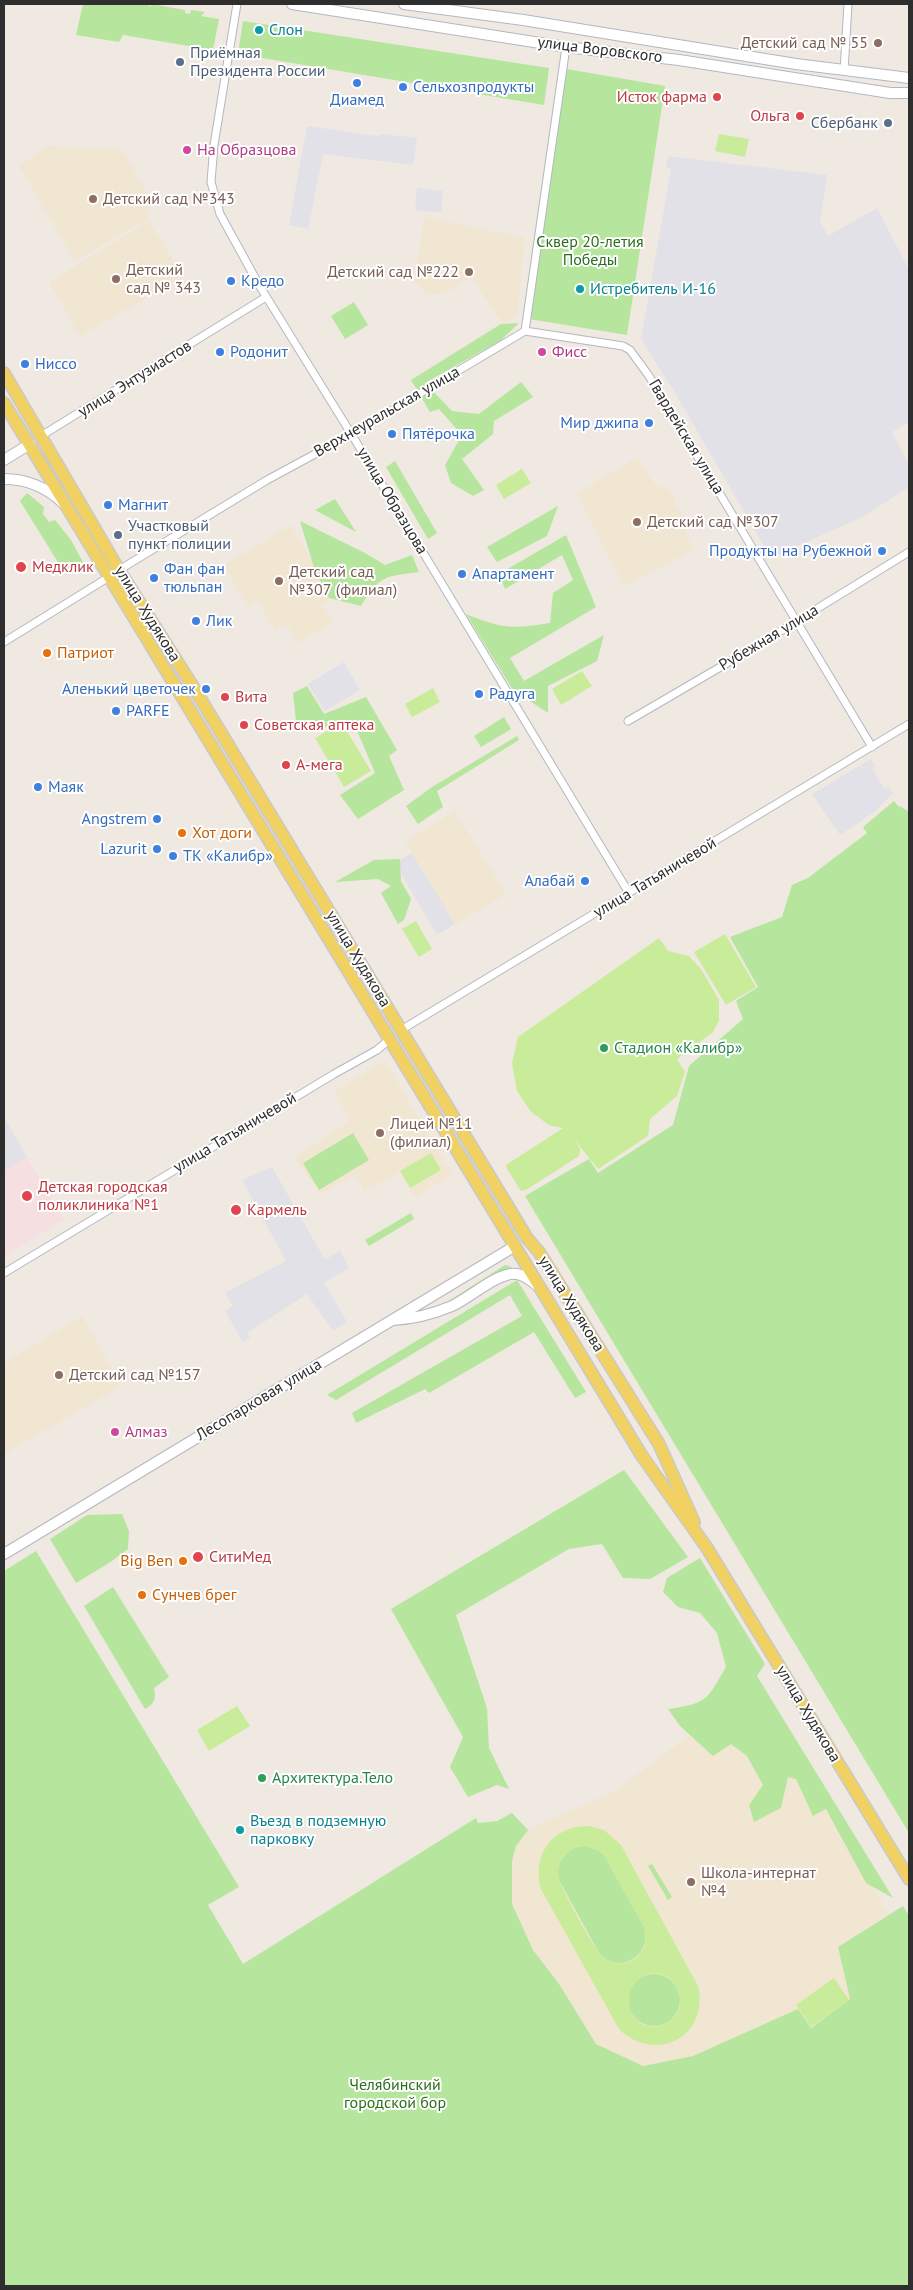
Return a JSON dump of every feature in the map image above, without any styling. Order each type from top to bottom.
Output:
[{"type":"main road","name":"улица Воровского","points":[[292,4],[566,48],[679,60],[907,96]]},
{"type":"main road","name":"улица Воровского","points":[[404,4],[523,20],[844,71],[909,78]]},
{"type":"main road","name":"улица Худякова","points":[[4,373],[41,436],[114,573],[390,1039],[642,1456],[707,1548],[909,1879]]},
{"type":"main road","name":"улица Худякова","points":[[4,403],[65,505],[192,685],[527,1238],[539,1252],[659,1444],[707,1548]]},
{"type":"main road","name":"улица Энтузиастов","points":[[4,460],[41,436]]},
{"type":"main road","points":[[4,479],[21,480],[39,486],[55,495],[65,505]]},
{"type":"main road","points":[[390,1039],[401,1030]]},
{"type":"main road","points":[[515,1246],[527,1238]]},
{"type":"main road","name":"Лесопарковая улица","points":[[4,1554],[515,1246]]},
{"type":"main road","points":[[390,1321],[416,1319],[448,1308],[506,1275],[516,1274],[525,1277],[542,1288]]},
{"type":"street","name":"улица Образцова","points":[[237,4],[214,145],[211,182],[220,214],[266,297],[352,434],[629,893]]},
{"type":"street","points":[[844,71],[848,4]]},
{"type":"street","points":[[525,331],[566,48]]},
{"type":"street","name":"улица Энтузиастов","points":[[41,436],[266,297]]},
{"type":"street","name":"Верхнеуральская улица","points":[[4,642],[267,480],[352,434],[525,331]]},
{"type":"street","name":"Гвардейская улица","points":[[525,331],[616,343],[630,350],[649,376],[872,747]]},
{"type":"street","name":"Рубежная улица","points":[[628,721],[797,622],[909,552]]},
{"type":"street","name":"улица Татьяничевой","points":[[401,1030],[909,724]]},
{"type":"street","name":"улица Татьяничевой","points":[[4,1274],[334,1074],[377,1050],[390,1039]]},
{"type":"shaded area","points":[[307,126],[377,136],[383,134],[417,138],[413,165],[323,154],[308,229],[289,225]]},
{"type":"shaded area","name":"Детский сад №343","points":[[48,146],[122,150],[147,193],[149,218],[75,261],[19,166]]},
{"type":"shaded area","points":[[668,156],[827,175],[820,221],[828,236],[877,208],[909,270],[909,422],[892,432],[909,465],[909,487],[864,516],[771,558],[675,393],[641,339],[671,169],[666,167]]},
{"type":"shaded area","points":[[417,188],[443,191],[441,213],[415,210]]},
{"type":"shaded area","name":"Детский сад №222","points":[[424,217],[525,238],[517,315],[504,325],[471,277],[447,292],[427,295],[415,281]]},
{"type":"shaded area","name":"Детский сад № 343","points":[[149,221],[183,277],[80,336],[49,282]]},
{"type":"shaded area","name":"Детский сад №307","points":[[637,457],[655,485],[670,490],[676,499],[674,502],[685,519],[681,525],[695,549],[624,586],[577,494]]},
{"type":"shaded area","name":"Детский сад №307 (филиал)","points":[[291,525],[334,598],[322,605],[333,623],[298,643],[287,624],[275,631],[258,601],[248,607],[224,565]]},
{"type":"shaded area","points":[[344,662],[360,690],[325,711],[308,684]]},
{"type":"shaded area","points":[[871,759],[875,766],[872,768],[880,782],[885,789],[888,787],[893,793],[873,813],[840,835],[812,794]]},
{"type":"shaded area","points":[[455,811],[506,894],[455,924],[405,841]]},
{"type":"shaded area","points":[[412,853],[455,924],[437,935],[395,863]]},
{"type":"shaded area","name":"Лицей №11 (филиал)","points":[[385,1061],[452,1175],[417,1196],[413,1194],[400,1172],[364,1190],[355,1175],[321,1194],[294,1158],[350,1121],[334,1091]]},
{"type":"shaded area","points":[[4,1117],[27,1157],[4,1171]]},
{"type":"shaded area","name":"Детская городская поликлиника №1","points":[[27,1157],[64,1220],[4,1256],[4,1171]]},
{"type":"shaded area","points":[[272,1167],[325,1260],[340,1250],[349,1268],[324,1283],[347,1322],[333,1331],[307,1294],[247,1333],[250,1338],[243,1342],[225,1311],[233,1306],[225,1293],[286,1261],[242,1180]]},
{"type":"shaded area","name":"Детский сад №157","points":[[82,1316],[122,1386],[4,1454],[4,1363]]},
{"type":"shaded area","name":"Школа-интернат №4","points":[[752,1688],[889,1914],[838,1947],[850,1999],[798,2009],[693,2056],[643,2066],[596,2044],[533,1950],[512,1904],[512,1861],[516,1846],[528,1830],[618,1789]]},
{"type":"green space","points":[[83,4],[147,4],[151,7],[151,4],[185,10],[185,13],[190,14],[191,10],[205,12],[201,16],[219,19],[213,50],[123,35],[119,42],[76,35]]},
{"type":"green space","points":[[243,21],[549,68],[544,105],[238,54]]},
{"type":"green space","name":"Сквер 20-летия Победы","points":[[567,69],[665,86],[627,335],[529,319]]},
{"type":"green space","points":[[719,134],[749,139],[745,157],[715,151]]},
{"type":"green space","points":[[354,302],[368,325],[345,339],[331,316]]},
{"type":"green space","points":[[519,323],[500,341],[425,383],[452,411],[479,414],[521,382],[533,397],[494,421],[493,434],[462,459],[484,490],[473,496],[451,483],[445,465],[462,435],[439,409],[430,412],[411,380],[501,324]]},
{"type":"green space","points":[[395,461],[437,533],[428,539],[386,467]]},
{"type":"green space","points":[[522,469],[531,483],[504,499],[496,485]]},
{"type":"green space","points":[[27,493],[44,507],[43,514],[49,522],[55,520],[71,540],[84,564],[66,575],[20,501]]},
{"type":"green space","points":[[335,499],[356,532],[315,510]]},
{"type":"green space","points":[[558,506],[547,536],[497,562],[487,547]]},
{"type":"green space","points":[[300,521],[385,565],[412,555],[419,572],[384,579],[379,582],[361,606],[329,598],[315,571]]},
{"type":"green space","points":[[566,535],[596,607],[510,658],[524,681],[604,635],[597,661],[548,686],[548,713],[513,690],[466,614],[489,623],[516,627],[550,623],[553,593],[573,580],[562,555],[505,589],[499,574]]},
{"type":"green space","points":[[582,671],[592,686],[561,705],[552,689]]},
{"type":"green space","points":[[307,686],[324,714],[366,697],[397,750],[389,756],[404,790],[358,819],[340,795],[375,773],[353,721],[320,729],[296,721],[293,693]]},
{"type":"green space","points":[[433,688],[440,702],[412,717],[405,704]]},
{"type":"green space","points":[[504,717],[511,729],[481,747],[474,736]]},
{"type":"green space","points":[[342,723],[371,771],[344,787],[315,738]]},
{"type":"green space","points":[[517,736],[519,740],[437,791],[443,807],[418,824],[406,806],[432,787]]},
{"type":"green space","points":[[894,801],[899,807],[909,812],[909,1833],[525,1196],[589,1159],[598,1173],[673,1125],[689,1066],[743,1019],[736,1001],[758,987],[730,937],[782,917],[792,885],[808,878],[867,833],[863,827]]},
{"type":"green space","points":[[400,859],[401,881],[411,899],[404,920],[398,924],[381,893],[391,886],[378,879],[335,882],[374,860]]},
{"type":"green space","points":[[416,921],[432,949],[419,957],[402,929]]},
{"type":"green space","points":[[725,934],[756,987],[726,1005],[694,952]]},
{"type":"green space","name":"Стадион «Калибр»","points":[[659,938],[668,951],[689,956],[701,969],[719,1000],[719,1020],[713,1032],[677,1059],[685,1072],[677,1096],[650,1119],[648,1136],[598,1169],[574,1139],[580,1149],[579,1156],[526,1190],[521,1191],[506,1165],[563,1128],[549,1125],[531,1112],[517,1091],[512,1063],[518,1037]]},
{"type":"green space","points":[[353,1133],[369,1160],[319,1190],[303,1163]]},
{"type":"green space","points":[[431,1153],[441,1170],[410,1188],[400,1171]]},
{"type":"green space","points":[[411,1213],[414,1219],[369,1246],[365,1240]]},
{"type":"green space","points":[[505,1265],[512,1267],[452,1301],[450,1300]]},
{"type":"green space","points":[[517,1280],[586,1392],[575,1398],[534,1332],[429,1393],[425,1389],[356,1423],[352,1413],[522,1316],[510,1295],[336,1400],[327,1395]]},
{"type":"green space","points":[[624,1470],[688,1557],[650,1579],[623,1578],[602,1544],[569,1549],[456,1615],[487,1708],[489,1748],[509,1789],[497,1785],[468,1797],[450,1767],[463,1737],[391,1609]]},
{"type":"green space","points":[[122,1514],[129,1531],[128,1549],[76,1583],[50,1539],[87,1515]]},
{"type":"green space","name":"Челябинский городской бор","points":[[36,1551],[239,1887],[208,1905],[243,1964],[476,1818],[478,1823],[497,1821],[512,1813],[528,1830],[516,1846],[512,1861],[512,1904],[533,1950],[559,1984],[596,2044],[643,2066],[693,2056],[798,2009],[811,2028],[850,1999],[838,1947],[903,1906],[909,1916],[909,2286],[4,2286],[4,1571]]},
{"type":"green space","points":[[700,1558],[765,1664],[757,1676],[893,1898],[866,1883],[826,1809],[813,1816],[796,1779],[788,1777],[781,1808],[754,1822],[749,1805],[763,1785],[747,1756],[731,1744],[713,1756],[680,1726],[668,1709],[699,1702],[709,1694],[726,1667],[717,1633],[700,1613],[678,1607],[663,1592],[667,1578]]},
{"type":"green space","points":[[113,1587],[169,1677],[154,1688],[154,1700],[145,1709],[84,1606]]},
{"type":"green space","points":[[237,1706],[250,1726],[209,1751],[197,1730]]},
{"type":"green space","points":[[589,1826],[604,1830],[621,1845],[698,1986],[700,2004],[696,2019],[688,2031],[677,2040],[663,2044],[649,2044],[634,2040],[619,2029],[541,1889],[539,1865],[542,1854],[555,1837],[576,1827]],"holes":[[[582,1846],[594,1848],[604,1855],[644,1927],[646,1938],[641,1953],[626,1963],[611,1962],[598,1952],[559,1880],[558,1868],[562,1858],[570,1850]],[[648,1974],[660,1974],[670,1979],[680,1995],[680,2005],[677,2014],[670,2022],[659,2026],[648,2026],[639,2022],[633,2015],[630,2006],[629,1997],[632,1988],[638,1980]]]},
{"type":"green space","points":[[586,1846],[598,1850],[604,1855],[644,1927],[643,1947],[632,1960],[624,1963],[615,1963],[607,1960],[599,1953],[559,1880],[559,1867],[564,1856],[573,1849]]},
{"type":"green space","points":[[652,1864],[672,1897],[668,1900],[648,1866]]},
{"type":"green space","points":[[649,1974],[659,1974],[673,1981],[680,1995],[680,2005],[673,2019],[659,2026],[649,2026],[639,2022],[632,2015],[628,2005],[628,1995],[632,1985],[639,1978]]},
{"type":"green space","points":[[834,1978],[849,2000],[811,2027],[796,2005]]},
{"type":"place","name":"Слон","points":[[259,30]]},
{"type":"place","name":"Детский сад № 55","points":[[878,43]]},
{"type":"place","name":"Приёмная Президента России","points":[[180,62]]},
{"type":"place","name":"Диамед","points":[[357,83]]},
{"type":"place","name":"Сельхозпродукты","points":[[403,87]]},
{"type":"place","name":"Исток фарма","points":[[717,97]]},
{"type":"place","name":"Ольга","points":[[800,116]]},
{"type":"place","name":"Сбербанк","points":[[888,123]]},
{"type":"place","name":"На Образцова","points":[[187,150]]},
{"type":"place","name":"Детский сад №343","points":[[93,199]]},
{"type":"place","name":"Детский сад №222","points":[[469,272]]},
{"type":"place","name":"Детский сад № 343","points":[[116,279]]},
{"type":"place","name":"Кредо","points":[[231,281]]},
{"type":"place","name":"Истребитель И-16","points":[[580,289]]},
{"type":"place","name":"Родонит","points":[[220,352]]},
{"type":"place","name":"Фисс","points":[[542,352]]},
{"type":"place","name":"Ниссо","points":[[25,364]]},
{"type":"place","name":"Мир джипа","points":[[649,423]]},
{"type":"place","name":"Пятёрочка","points":[[392,434]]},
{"type":"place","name":"Магнит","points":[[108,505]]},
{"type":"place","name":"Детский сад №307","points":[[637,522]]},
{"type":"place","name":"Участковый пункт полиции","points":[[118,535]]},
{"type":"place","name":"Продукты на Рубежной","points":[[882,551]]},
{"type":"place","name":"Медклик","points":[[21,567]]},
{"type":"place","name":"Апартамент","points":[[462,574]]},
{"type":"place","name":"Фан фан тюльпан","points":[[154,578]]},
{"type":"place","name":"Детский сад №307 (филиал)","points":[[279,581]]},
{"type":"place","name":"Лик","points":[[196,621]]},
{"type":"place","name":"Патриот","points":[[47,653]]},
{"type":"place","name":"Аленький цветочек","points":[[206,689]]},
{"type":"place","name":"Радуга","points":[[479,694]]},
{"type":"place","name":"Вита","points":[[225,697]]},
{"type":"place","name":"PARFE","points":[[116,711]]},
{"type":"place","name":"Советская аптека","points":[[244,725]]},
{"type":"place","name":"А-мега","points":[[286,765]]},
{"type":"place","name":"Маяк","points":[[38,787]]},
{"type":"place","name":"Angstrem","points":[[157,819]]},
{"type":"place","name":"Хот доги","points":[[182,833]]},
{"type":"place","name":"Lazurit","points":[[157,849]]},
{"type":"place","name":"ТК «Калибр»","points":[[173,856]]},
{"type":"place","name":"Алабай","points":[[585,881]]},
{"type":"place","name":"Стадион «Калибр»","points":[[604,1048]]},
{"type":"place","name":"Лицей №11 (филиал)","points":[[380,1133]]},
{"type":"place","name":"Детская городская поликлиника №1","points":[[27,1196]]},
{"type":"place","name":"Кармель","points":[[236,1210]]},
{"type":"place","name":"Детский сад №157","points":[[59,1375]]},
{"type":"place","name":"Алмаз","points":[[115,1432]]},
{"type":"place","name":"СитиМед","points":[[198,1557]]},
{"type":"place","name":"Big Ben","points":[[183,1561]]},
{"type":"place","name":"Сунчев брег","points":[[142,1595]]},
{"type":"place","name":"Архитектура.Тело","points":[[262,1778]]},
{"type":"place","name":"Въезд в подземную парковку","points":[[240,1830]]},
{"type":"place","name":"Школа-интернат №4","points":[[691,1882]]}]
